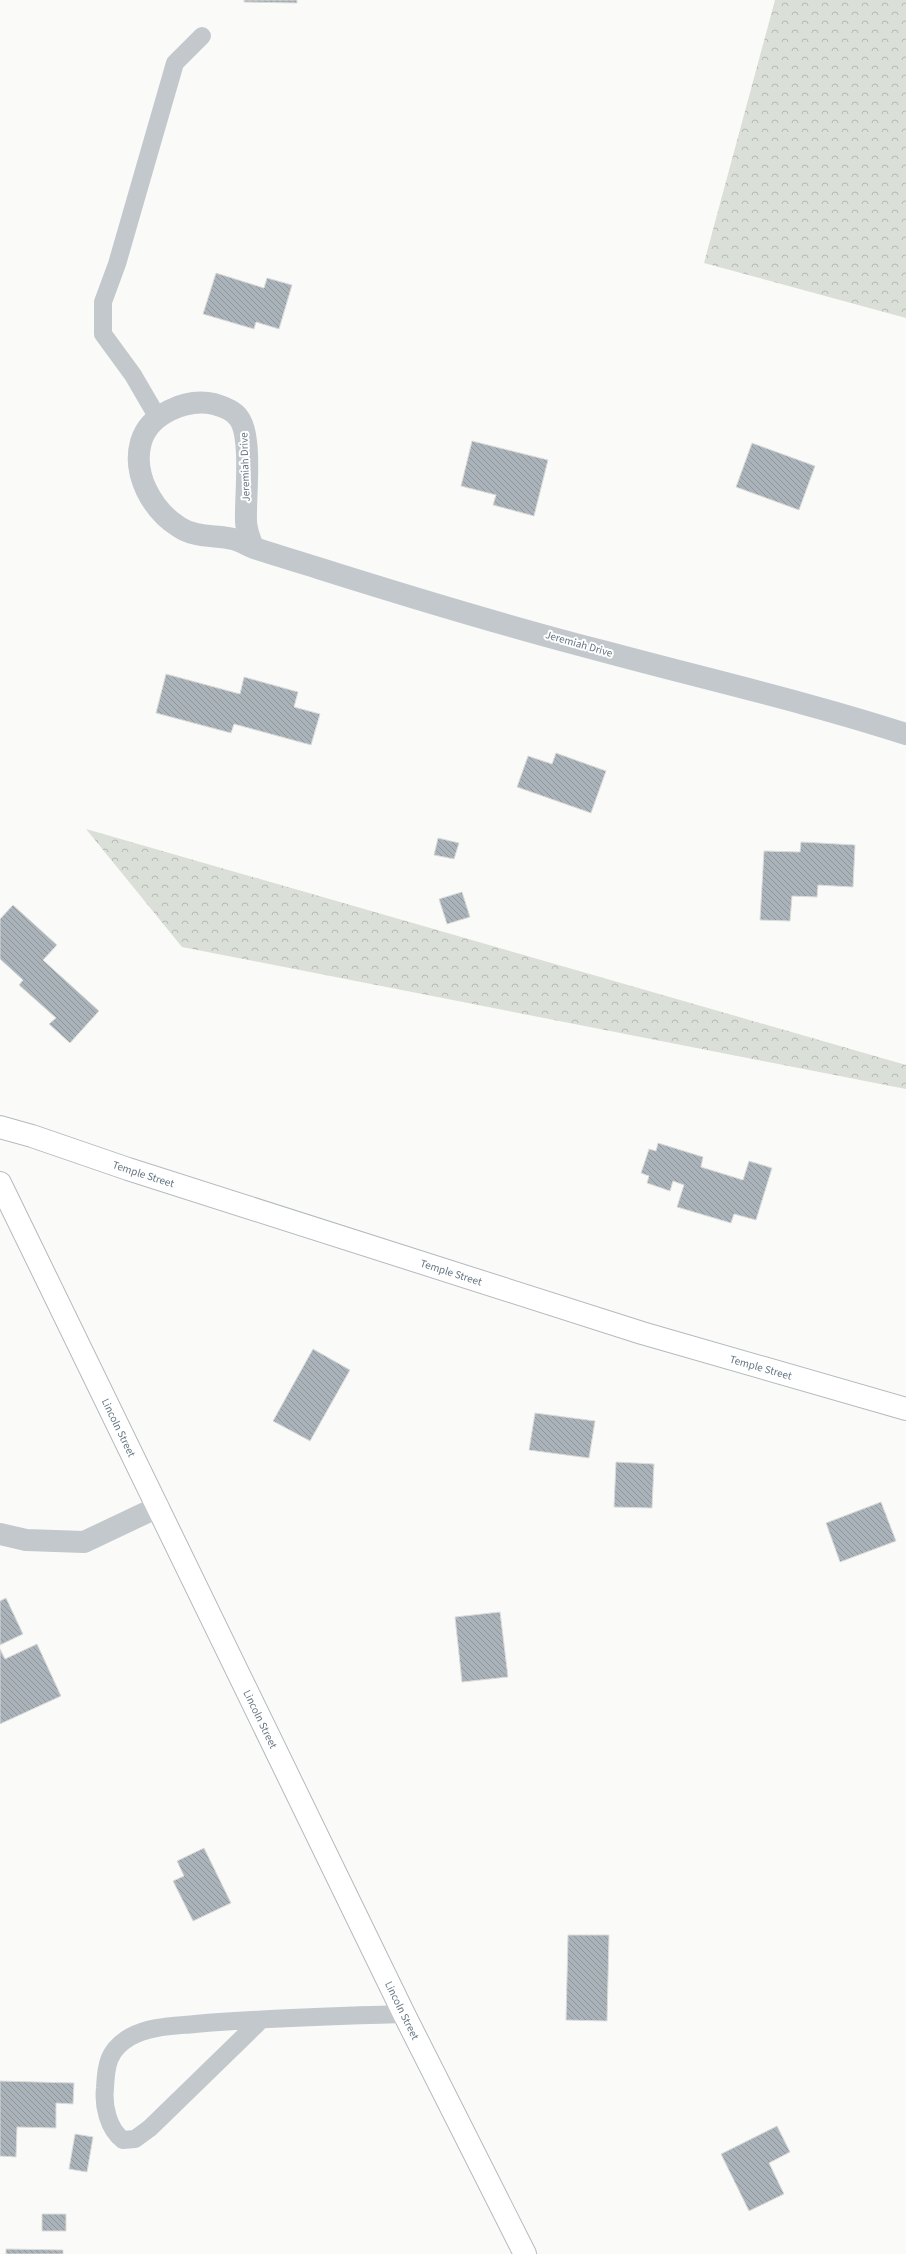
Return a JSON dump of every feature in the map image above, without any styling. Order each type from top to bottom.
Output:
[{"type":"main road","name":"Temple Street","points":[[0,1128],[32,1136],[128,1169],[642,1333],[906,1409]]},
{"type":"main road","name":"Lincoln Street","points":[[0,1183],[404,2014],[525,2254]]},
{"type":"street","name":"Jeremiah Drive","points":[[253,547],[246,524],[247,465],[244,430],[238,416],[227,409],[212,404],[198,403],[178,407],[158,418],[144,432],[140,448],[140,467],[144,485],[152,502],[181,529],[206,536],[233,539],[253,547],[370,584],[602,651],[831,710],[906,734]]},
{"type":"street","points":[[0,1534],[26,1540],[84,1542],[158,1507]]},
{"type":"lane","points":[[158,418],[133,375],[103,334],[103,302],[117,264],[175,63],[202,36]]},
{"type":"lane","points":[[261,2020],[150,2128],[136,2139],[123,2140],[116,2135],[110,2122],[104,2098],[107,2062],[116,2048],[130,2037],[152,2028],[261,2020],[404,2014]]},
{"type":"green space","points":[[775,0],[906,0],[906,318],[704,263]]},
{"type":"green space","points":[[86,829],[906,1065],[906,1089],[182,947]]},
{"type":"building","points":[[244,0],[297,0],[297,3],[244,2]]},
{"type":"building","points":[[216,273],[264,288],[267,278],[292,285],[279,329],[256,322],[254,329],[203,314]]},
{"type":"building","points":[[472,441],[548,460],[534,516],[493,505],[496,495],[461,486]]},
{"type":"building","points":[[752,443],[815,466],[799,510],[736,487]]},
{"type":"building","points":[[166,674],[240,694],[244,677],[298,692],[294,707],[320,714],[311,745],[234,724],[231,733],[156,713]]},
{"type":"building","points":[[556,753],[606,771],[591,813],[517,787],[528,756],[552,764]]},
{"type":"building","points":[[438,838],[459,843],[454,859],[434,855]]},
{"type":"building","points":[[801,842],[855,845],[853,887],[818,885],[817,897],[792,896],[790,921],[760,920],[764,851],[800,852]]},
{"type":"building","points":[[462,892],[470,917],[447,924],[439,899]]},
{"type":"building","points":[[13,905],[57,945],[43,960],[99,1011],[70,1043],[49,1024],[56,1018],[19,985],[23,980],[0,959],[0,919]]},
{"type":"building","points":[[658,1143],[703,1157],[701,1167],[743,1180],[749,1161],[772,1168],[756,1220],[734,1214],[731,1223],[677,1207],[684,1185],[673,1181],[670,1191],[647,1183],[649,1176],[641,1173],[649,1149],[656,1151]]},
{"type":"building","points":[[313,1349],[350,1370],[310,1441],[273,1421]]},
{"type":"building","points":[[535,1413],[595,1421],[589,1458],[529,1450]]},
{"type":"building","points":[[616,1462],[654,1464],[652,1508],[614,1507]]},
{"type":"building","points":[[881,1502],[896,1541],[840,1562],[826,1523]]},
{"type":"building","points":[[6,1598],[23,1634],[0,1645],[0,1601]]},
{"type":"building","points":[[500,1612],[508,1677],[462,1682],[455,1617]]},
{"type":"building","points":[[37,1644],[61,1696],[0,1724],[0,1649],[5,1659]]},
{"type":"building","points":[[204,1848],[231,1903],[193,1921],[173,1881],[184,1876],[177,1861]]},
{"type":"building","points":[[568,1935],[609,1935],[607,2021],[566,2020]]},
{"type":"building","points":[[0,2081],[74,2083],[73,2104],[56,2103],[56,2128],[17,2127],[16,2157],[0,2156]]},
{"type":"building","points":[[777,2126],[790,2152],[769,2163],[784,2194],[749,2211],[721,2154]]},
{"type":"building","points":[[75,2134],[93,2137],[87,2172],[69,2169]]},
{"type":"building","points":[[42,2214],[66,2214],[66,2231],[42,2231]]},
{"type":"building","points":[[6,2249],[63,2250],[63,2254],[6,2254]]}]
